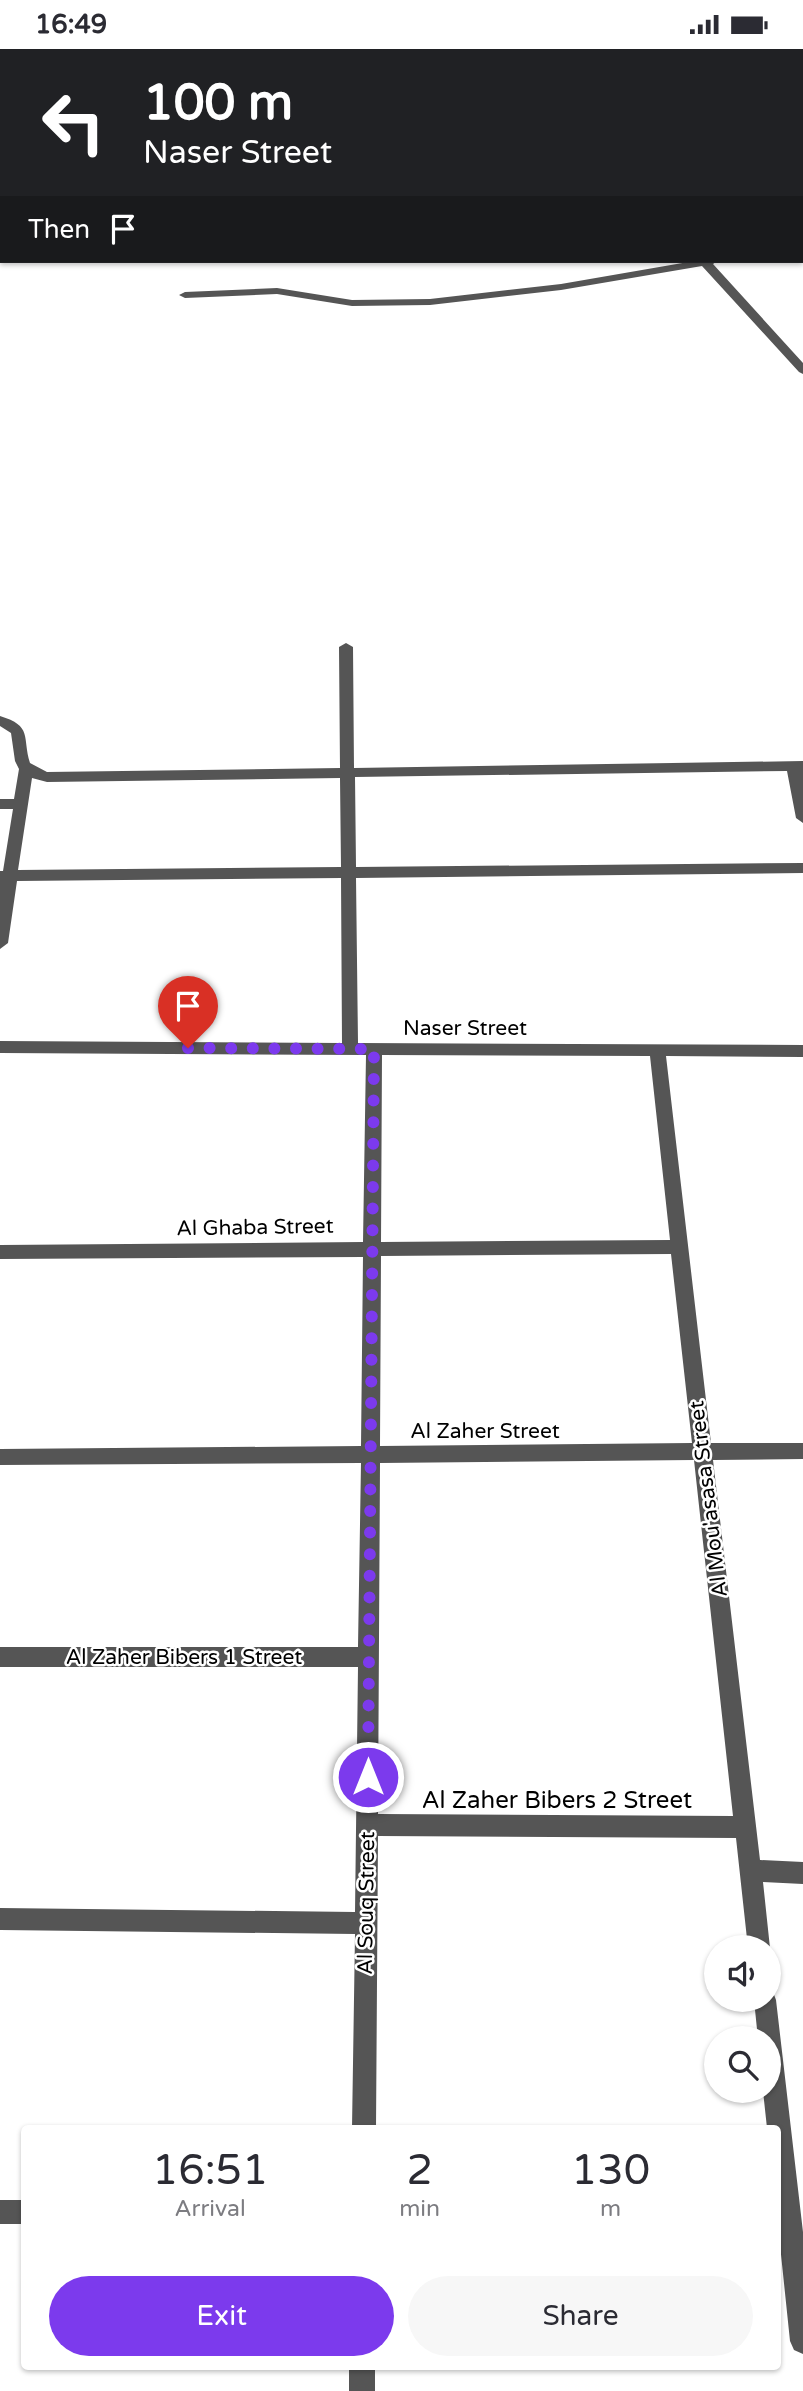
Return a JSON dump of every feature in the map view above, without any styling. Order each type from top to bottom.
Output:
[{"type":"street","points":[[185,295],[277,291],[352,303],[430,302],[561,287],[696,263]]},
{"type":"street","points":[[709,263],[803,370]]},
{"type":"street","points":[[346,647],[345,771],[350,1049]]},
{"type":"street","points":[[0,721],[18,732],[19,761],[26,769],[47,777],[798,766],[803,818]]},
{"type":"street","points":[[0,943],[5,876],[26,769]]},
{"type":"street","points":[[0,804],[20,804]]},
{"type":"street","points":[[5,876],[803,868]]},
{"type":"street","name":"Naser Street","points":[[0,1047],[803,1051]]},
{"type":"street","name":"Al Souq Street","points":[[364,2125],[374,1049]]},
{"type":"street","name":"Al Mou'asasa Street","points":[[657,1050],[758,1935]]},
{"type":"street","name":"Al Ghaba Street","points":[[0,1252],[679,1247]]},
{"type":"street","name":"Al Zaher Street","points":[[0,1457],[803,1451]]},
{"type":"street","name":"Al Zaher Bibers 1 Street","points":[[0,1657],[368,1657]]},
{"type":"street","name":"Al Zaher Bibers 2 Street","points":[[367,1825],[746,1827]]},
{"type":"street","points":[[751,1871],[803,1873]]},
{"type":"street","points":[[0,1919],[366,1923]]},
{"type":"street","points":[[766,2012],[779,2125]]},
{"type":"street","points":[[781,2139],[803,2341]]},
{"type":"street","points":[[0,2212],[21,2213]]},
{"type":"street","points":[[362,2370],[362,2391]]},
{"type":"route","points":[[188,1048],[374,1049],[368,1777]]}]
